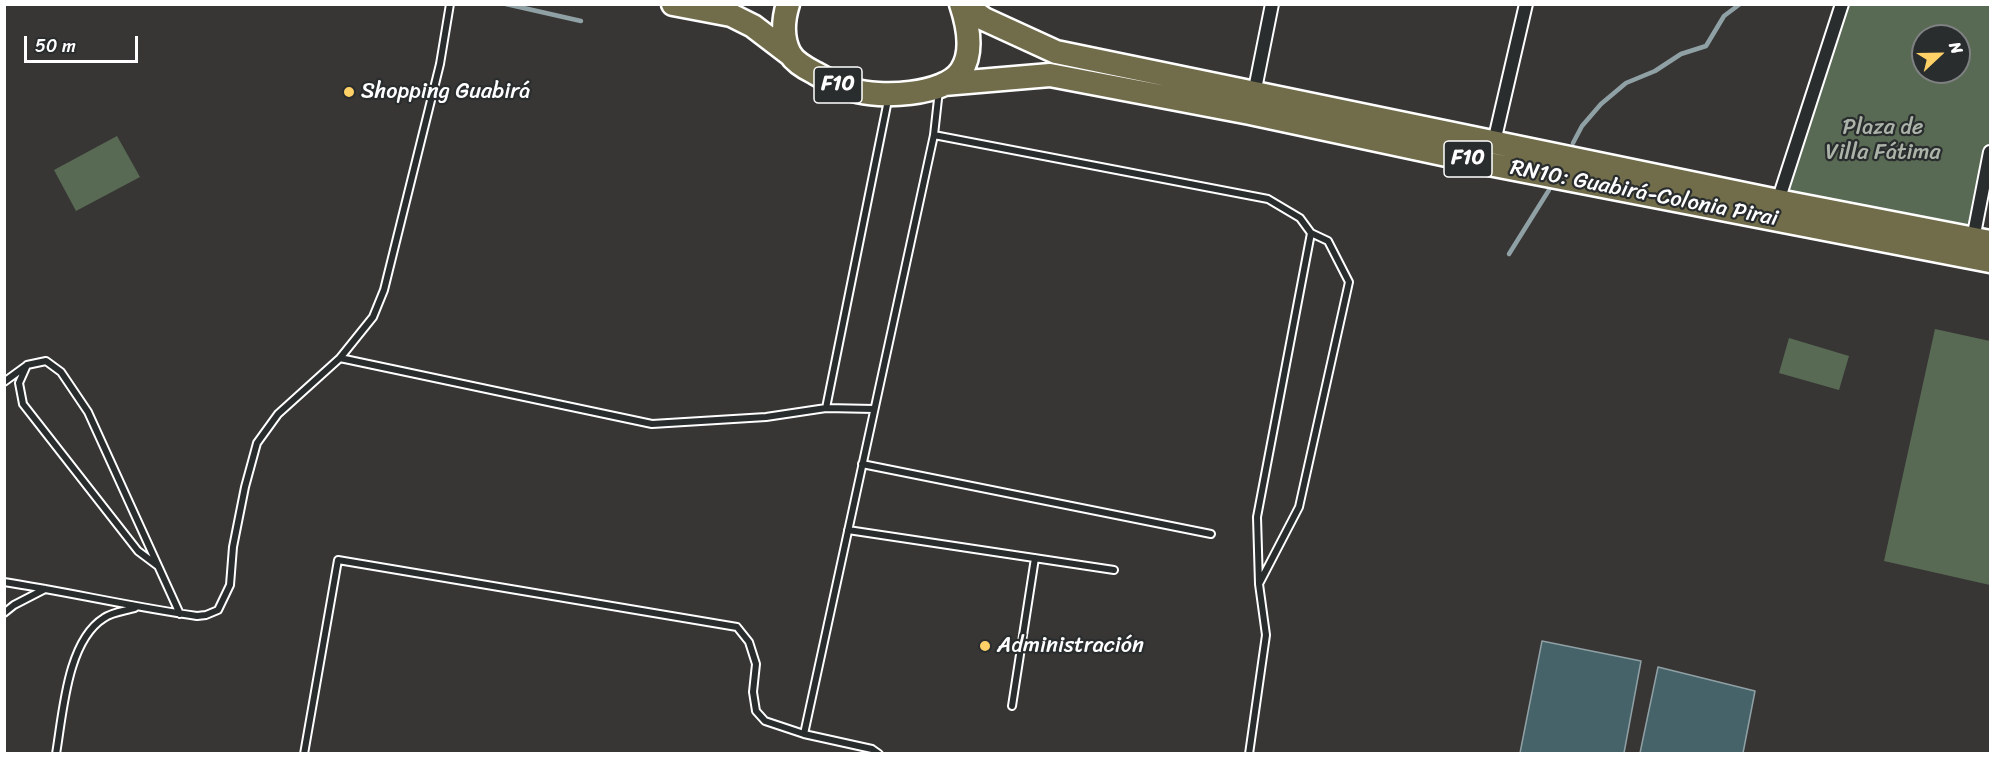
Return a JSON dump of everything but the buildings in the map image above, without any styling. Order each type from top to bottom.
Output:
[{"type":"highway","name":"F10","points":[[673,4],[731,15],[753,26],[807,69],[854,91],[889,94],[924,91],[942,85],[960,72],[966,58],[969,39],[962,4]]},
{"type":"highway","name":"F10","points":[[788,4],[784,32],[791,55]]},
{"type":"highway","name":"RN10: Guabirá-Colonia Pirai","points":[[962,4],[984,19],[1056,52],[1778,201],[1982,240]]},
{"type":"highway","name":"RN10: Guabirá-Colonia Pirai","points":[[942,85],[1050,75],[1990,261]]},
{"type":"street","points":[[1254,94],[1272,4]]},
{"type":"street","points":[[1494,142],[1526,4]]},
{"type":"street","points":[[1778,201],[1842,4]]},
{"type":"street","points":[[1982,240],[1990,152]]},
{"type":"lane","points":[[4,582],[180,614],[206,615],[218,610],[230,585],[233,547],[257,443],[278,414],[340,358],[373,316],[384,290],[440,64],[450,4]]},
{"type":"lane","points":[[804,734],[934,135],[942,85]]},
{"type":"lane","points":[[826,408],[889,94]]},
{"type":"lane","points":[[934,135],[1268,199],[1300,218],[1311,233],[1328,240],[1349,282],[1299,507],[1258,584]]},
{"type":"lane","points":[[1249,753],[1266,635],[1258,584],[1257,517],[1311,233]]},
{"type":"lane","points":[[340,358],[651,424],[766,417],[826,408],[874,409]]},
{"type":"lane","points":[[4,382],[27,365],[46,361],[61,372],[88,412],[180,614]]},
{"type":"lane","points":[[27,365],[19,383],[23,404],[138,551],[158,566]]},
{"type":"lane","points":[[862,464],[1211,534]]},
{"type":"lane","points":[[848,530],[1114,570]]},
{"type":"lane","points":[[1012,706],[1035,558]]},
{"type":"lane","points":[[304,753],[338,560],[737,627],[749,642],[756,664],[753,692],[756,711],[765,721],[804,734],[872,749],[879,753]]},
{"type":"lane","points":[[4,614],[14,605],[46,588]]},
{"type":"lane","points":[[56,753],[73,658],[87,632],[105,617],[138,608]]},
{"type":"green space","name":"Plaza de Villa Fátima","points":[[1842,5],[1990,5],[1990,152],[1973,239],[1778,201]]},
{"type":"green space","points":[[117,136],[140,177],[76,211],[54,170]]},
{"type":"green space","points":[[1935,329],[1990,341],[1990,585],[1884,561]]},
{"type":"green space","points":[[1789,338],[1849,356],[1839,390],[1779,373]]},
{"type":"water","points":[[1542,641],[1641,661],[1624,753],[1520,753]]},
{"type":"water","points":[[1658,667],[1755,691],[1743,753],[1640,753]]},
{"type":"waterway","points":[[506,4],[581,21]]},
{"type":"waterway","points":[[1573,143],[1582,126],[1601,104],[1626,83],[1655,71],[1681,54],[1706,46],[1724,16],[1740,4]]},
{"type":"waterway","points":[[1509,254],[1549,190]]},
{"type":"place","name":"Shopping Guabirá","points":[[349,92]]},
{"type":"place","name":"Administración","points":[[985,646]]}]
